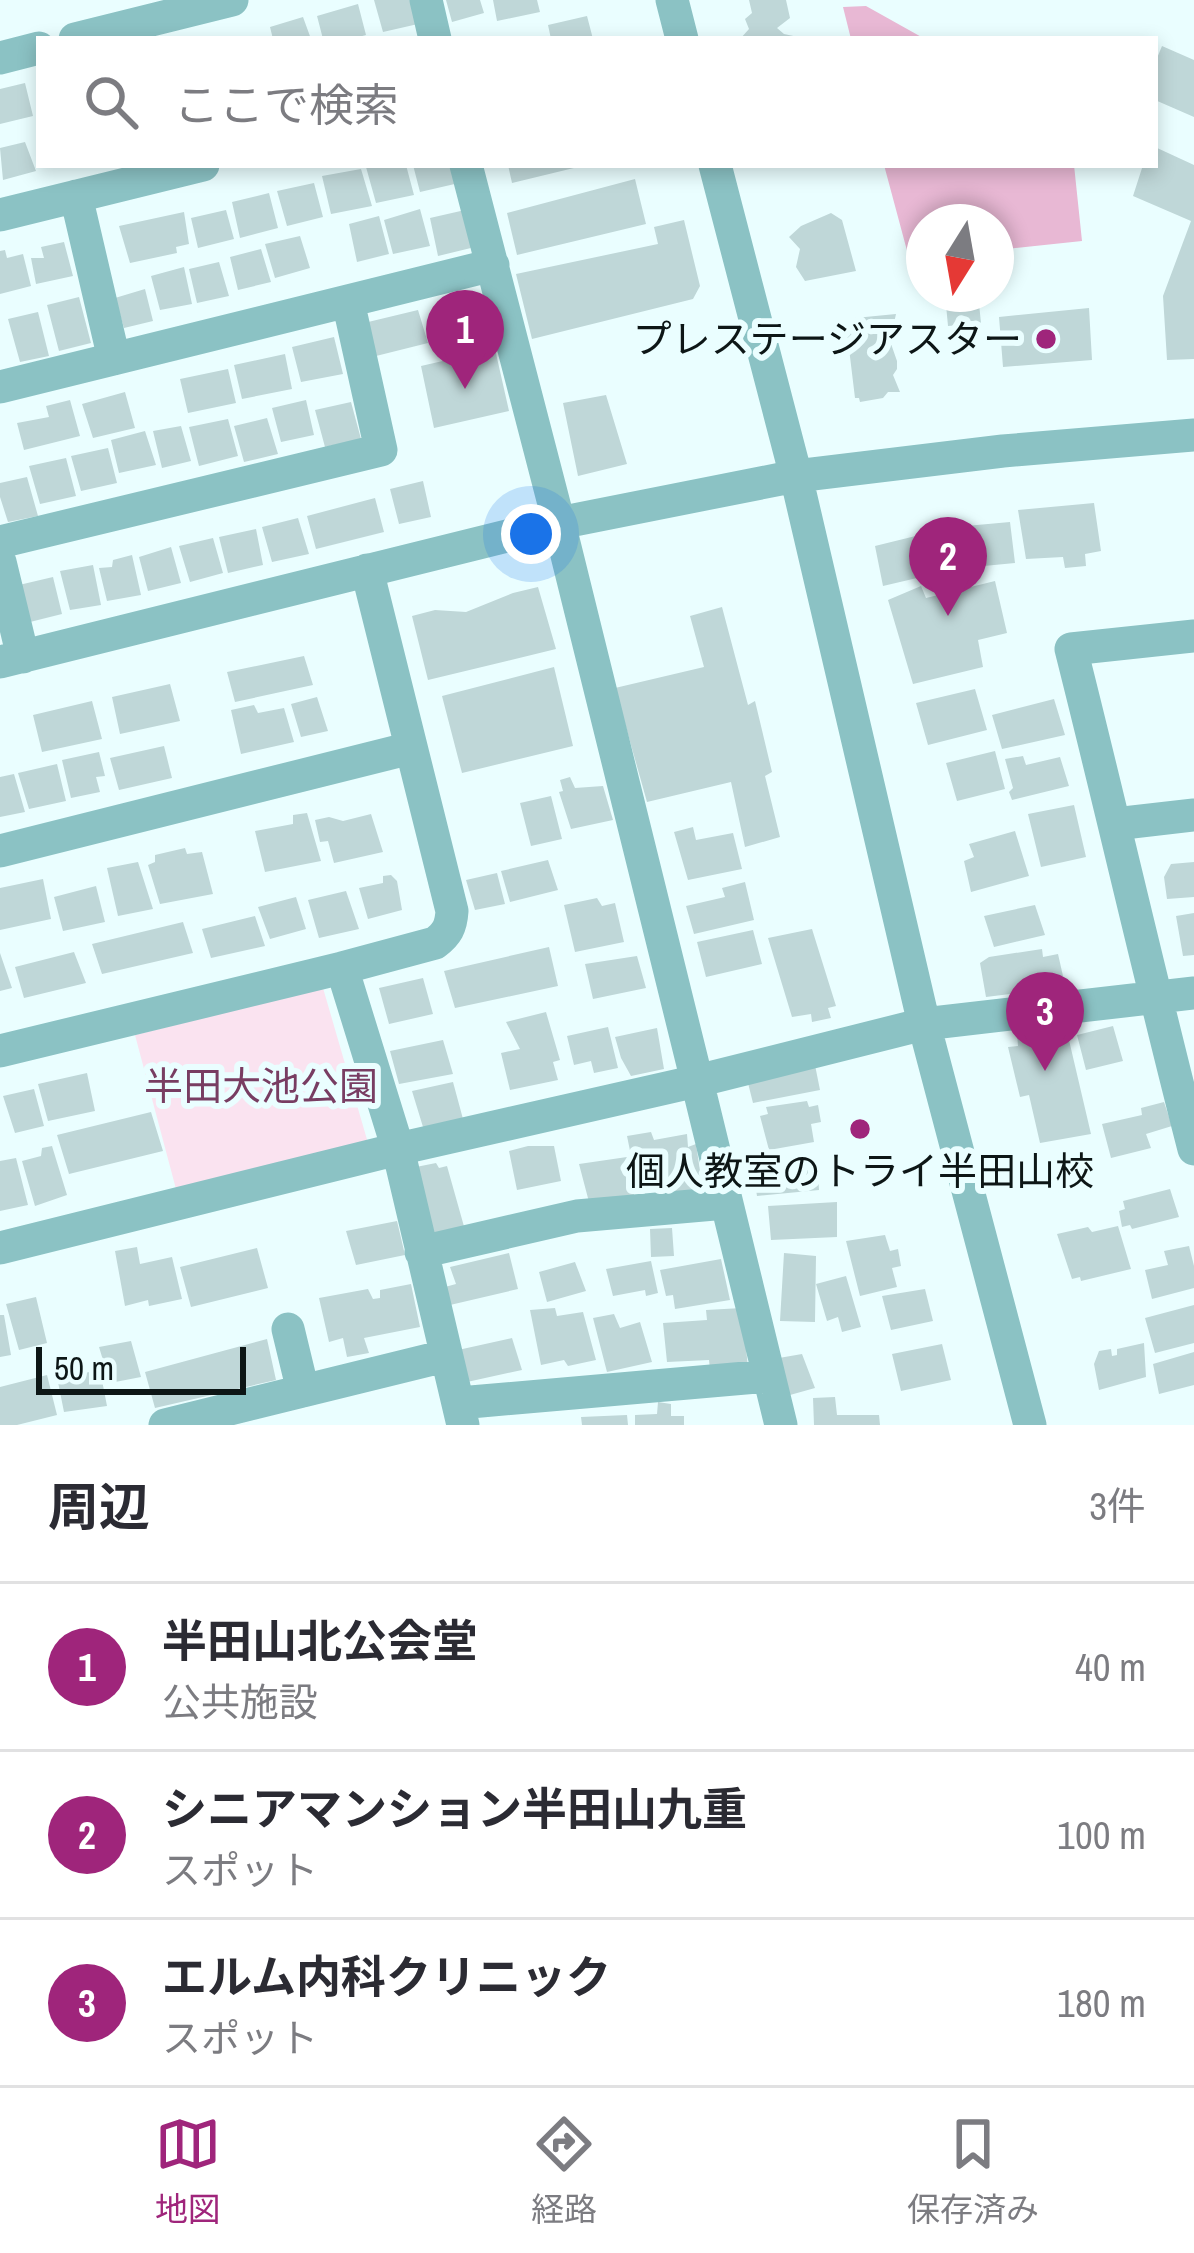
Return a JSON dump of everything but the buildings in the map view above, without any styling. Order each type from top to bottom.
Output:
[{"type":"street","points":[[100,36],[194,25],[232,0]]},
{"type":"street","points":[[426,0],[434,36]]},
{"type":"street","points":[[672,0],[681,36]]},
{"type":"street","points":[[0,58],[36,49]]},
{"type":"street","points":[[0,215],[191,168]]},
{"type":"street","points":[[467,168],[781,1425]]},
{"type":"street","points":[[716,168],[796,476],[924,1024],[1030,1425]]},
{"type":"street","points":[[76,196],[114,359]]},
{"type":"street","points":[[0,387],[493,265]]},
{"type":"street","points":[[0,542],[381,449],[348,301]]},
{"type":"street","points":[[0,562],[12,659],[559,523],[796,476],[1003,451],[1194,435]]},
{"type":"street","points":[[0,1051],[342,968],[444,937],[452,911],[368,569]]},
{"type":"street","points":[[1194,636],[1071,649],[1194,1149]]},
{"type":"street","points":[[0,850],[411,748]]},
{"type":"street","points":[[1115,824],[1194,815]]},
{"type":"street","points":[[342,968],[398,1149],[461,1414],[769,1376]]},
{"type":"street","points":[[0,1248],[924,1024],[1194,993]]},
{"type":"street","points":[[422,1252],[577,1216],[727,1203]]},
{"type":"street","points":[[288,1329],[303,1391]]},
{"type":"street","points":[[166,1425],[446,1355]]},
{"type":"green space","name":"半田大池公園","points":[[323,988],[368,1143],[176,1189],[135,1035]]},
{"type":"shaded area","points":[[866,6],[920,36],[850,36],[843,7]]},
{"type":"shaded area","points":[[885,168],[1074,168],[1082,241],[1014,248],[1014,204],[906,204],[906,247]]},
{"type":"place","name":"プレステージアスター","points":[[1046,339]]},
{"type":"place","name":"半田山北公会堂","points":[[465,389]]},
{"type":"place","name":"シニアマンション半田山九重","points":[[948,616]]},
{"type":"place","name":"エルム内科クリニック","points":[[1045,1071]]},
{"type":"place","name":"個人教室のトライ半田山校","points":[[860,1129]]}]
